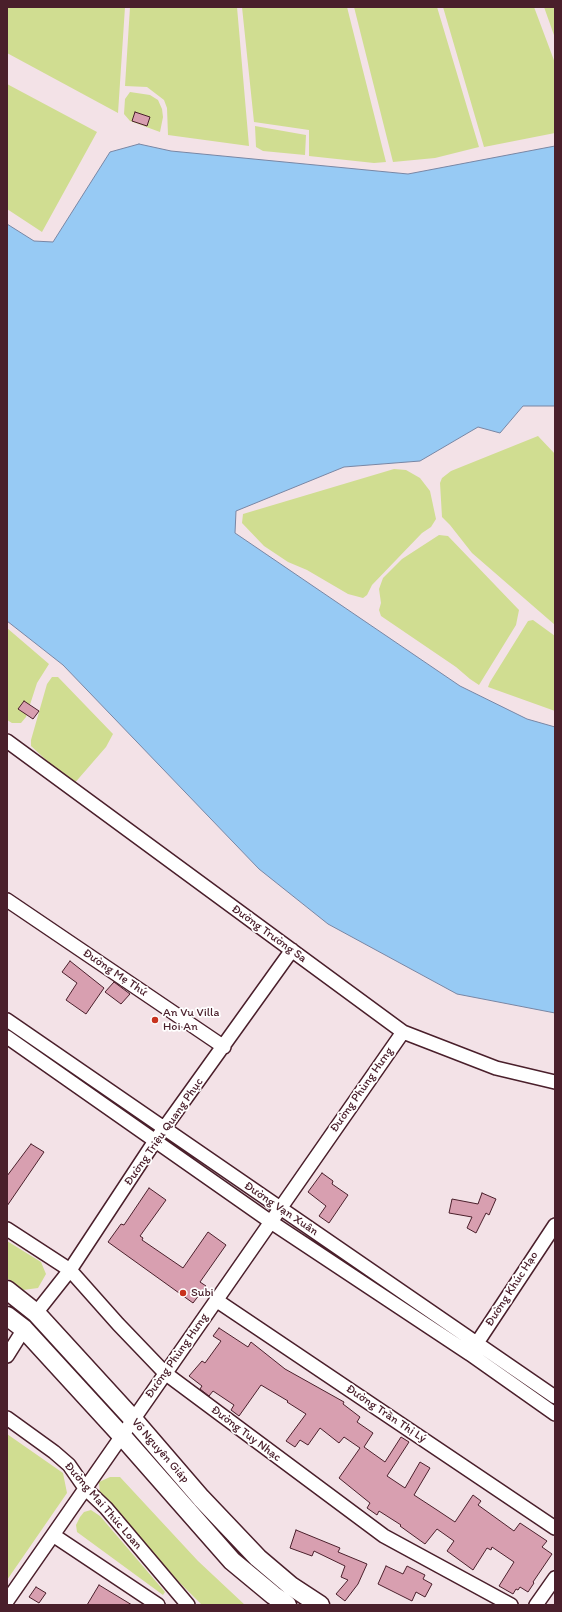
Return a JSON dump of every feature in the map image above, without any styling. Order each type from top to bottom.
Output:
[{"type":"main road","name":"Võ Nguyên Giáp","points":[[7,1290],[36,1313],[201,1498],[258,1558],[291,1586],[320,1605]]},
{"type":"main road","points":[[24,1329],[36,1313]]},
{"type":"main road","name":"Võ Nguyên Giáp","points":[[7,1316],[24,1329],[122,1436],[232,1561],[273,1596],[287,1605]]},
{"type":"street","name":"Đường Trường Sa","points":[[7,741],[403,1032],[496,1068],[555,1082]]},
{"type":"street","name":"Đường Mẹ Thứ","points":[[7,900],[224,1047]]},
{"type":"street","name":"Đường Triệu Quang Phục","points":[[36,1313],[70,1270],[155,1142],[292,950]]},
{"type":"street","name":"Đường Vạn Xuân","points":[[7,1020],[280,1209],[478,1342],[555,1397]]},
{"type":"street","name":"Đường Phùng Hưng","points":[[7,1601],[403,1032]]},
{"type":"street","name":"Đường Vạn Xuân","points":[[7,1037],[271,1222],[470,1354],[555,1414]]},
{"type":"street","name":"Đường Khúc Hạo","points":[[470,1354],[555,1225]]},
{"type":"street","name":"Đường Tuy Nhạc","points":[[7,1229],[70,1270],[165,1374],[384,1536],[511,1605]]},
{"type":"street","name":"Đường Trần Thị Lý","points":[[216,1300],[555,1528]]},
{"type":"street","points":[[7,1356],[24,1329]]},
{"type":"street","name":"Đường Mai Thúc Loan","points":[[7,1418],[54,1452],[69,1465],[85,1488],[106,1508],[188,1605]]},
{"type":"street","points":[[53,1535],[158,1605]]},
{"type":"street","points":[[536,1605],[555,1578]]},
{"type":"green space","points":[[7,7],[125,7],[118,113],[7,53]]},
{"type":"green space","points":[[130,7],[237,7],[249,146],[168,135],[167,108],[164,100],[147,87],[125,86]]},
{"type":"green space","points":[[242,7],[347,7],[386,162],[374,163],[309,156],[309,130],[254,122]]},
{"type":"green space","points":[[354,7],[437,7],[479,147],[435,158],[393,162]]},
{"type":"green space","points":[[443,7],[534,7],[555,63],[555,133],[484,147]]},
{"type":"green space","points":[[544,7],[555,7],[555,38]]},
{"type":"green space","points":[[7,84],[97,132],[42,232],[7,209]]},
{"type":"green space","points":[[130,92],[150,95],[158,100],[162,109],[163,117],[160,132],[130,121],[124,114],[125,99]]},
{"type":"green space","points":[[255,126],[306,135],[305,155],[263,151],[256,147]]},
{"type":"green space","points":[[538,436],[555,454],[555,625],[472,553],[442,517],[440,483],[442,478],[451,471]]},
{"type":"green space","points":[[394,469],[406,470],[420,478],[430,491],[436,519],[431,527],[422,533],[372,585],[367,595],[363,598],[348,594],[307,570],[288,562],[264,546],[242,523],[243,514]]},
{"type":"green space","points":[[439,535],[448,536],[519,610],[516,625],[479,685],[456,667],[381,616],[379,610],[381,603],[379,589],[383,578],[402,559]]},
{"type":"green space","points":[[533,620],[555,636],[555,711],[488,687],[528,621]]},
{"type":"green space","points":[[7,628],[49,664],[37,683],[26,717],[21,723],[12,723],[7,720]]},
{"type":"green space","points":[[52,677],[58,677],[113,734],[106,747],[73,785],[31,746],[31,740],[47,684]]},
{"type":"green space","points":[[7,1241],[41,1262],[46,1274],[38,1288],[23,1290],[7,1278]]},
{"type":"green space","points":[[7,1434],[63,1473],[67,1493],[7,1580]]},
{"type":"green space","points":[[110,1477],[120,1477],[198,1561],[245,1605],[202,1605],[100,1495],[99,1482]]},
{"type":"green space","points":[[91,1510],[100,1516],[165,1592],[163,1595],[77,1532],[76,1525],[80,1517],[84,1512]]},
{"type":"water","points":[[139,144],[171,151],[408,174],[555,146],[555,406],[523,406],[500,433],[478,427],[420,461],[344,467],[236,511],[235,533],[460,686],[527,719],[555,727],[555,1013],[457,994],[328,924],[259,869],[63,665],[7,621],[7,224],[34,241],[53,242],[110,152]]},
{"type":"building","points":[[135,112],[150,117],[147,126],[132,121]]},
{"type":"building","points":[[24,701],[39,711],[33,719],[18,709]]},
{"type":"building","points":[[70,961],[104,988],[86,1014],[66,1000],[77,983],[62,972]]},
{"type":"building","points":[[114,982],[130,994],[121,1004],[105,992]]},
{"type":"building","points":[[31,1144],[44,1152],[7,1206],[7,1176]]},
{"type":"building","points":[[322,1173],[333,1181],[332,1184],[348,1195],[329,1223],[319,1216],[326,1206],[308,1192]]},
{"type":"building","points":[[149,1188],[166,1200],[140,1236],[143,1238],[142,1240],[183,1268],[208,1232],[226,1245],[200,1282],[206,1286],[193,1303],[108,1242],[121,1224],[124,1225]]},
{"type":"building","points":[[482,1193],[496,1199],[489,1215],[486,1213],[476,1233],[467,1228],[472,1217],[449,1213],[452,1199],[478,1204]]},
{"type":"building","points":[[219,1328],[248,1347],[251,1342],[285,1369],[344,1402],[343,1404],[360,1417],[357,1422],[373,1433],[364,1447],[385,1462],[401,1437],[409,1442],[387,1476],[405,1488],[420,1462],[430,1468],[414,1495],[455,1522],[473,1495],[481,1501],[478,1505],[514,1531],[520,1523],[547,1541],[542,1547],[552,1554],[528,1592],[520,1587],[518,1590],[516,1589],[513,1594],[499,1586],[514,1562],[492,1547],[491,1550],[487,1548],[473,1570],[447,1551],[454,1541],[437,1529],[425,1544],[400,1526],[401,1525],[379,1511],[377,1515],[367,1508],[370,1503],[339,1478],[360,1448],[344,1437],[339,1443],[320,1428],[308,1445],[300,1440],[295,1447],[286,1441],[306,1414],[287,1402],[288,1401],[261,1385],[239,1416],[231,1410],[234,1405],[213,1391],[209,1396],[200,1389],[202,1386],[189,1376],[202,1361],[205,1363],[221,1341],[213,1336]]},
{"type":"building","points":[[296,1530],[340,1548],[338,1552],[367,1564],[358,1584],[345,1601],[336,1594],[348,1580],[341,1577],[345,1566],[314,1551],[312,1556],[290,1548]]},
{"type":"building","points":[[386,1566],[403,1574],[407,1566],[425,1575],[423,1579],[432,1584],[425,1597],[416,1592],[412,1601],[378,1584]]},
{"type":"building","points":[[99,1585],[132,1605],[87,1605]]},
{"type":"building","points":[[36,1587],[46,1593],[39,1603],[29,1597]]},
{"type":"place","name":"An Vu Villa Hoi An","points":[[155,1020]]},
{"type":"place","name":"Subi","points":[[183,1293]]}]
